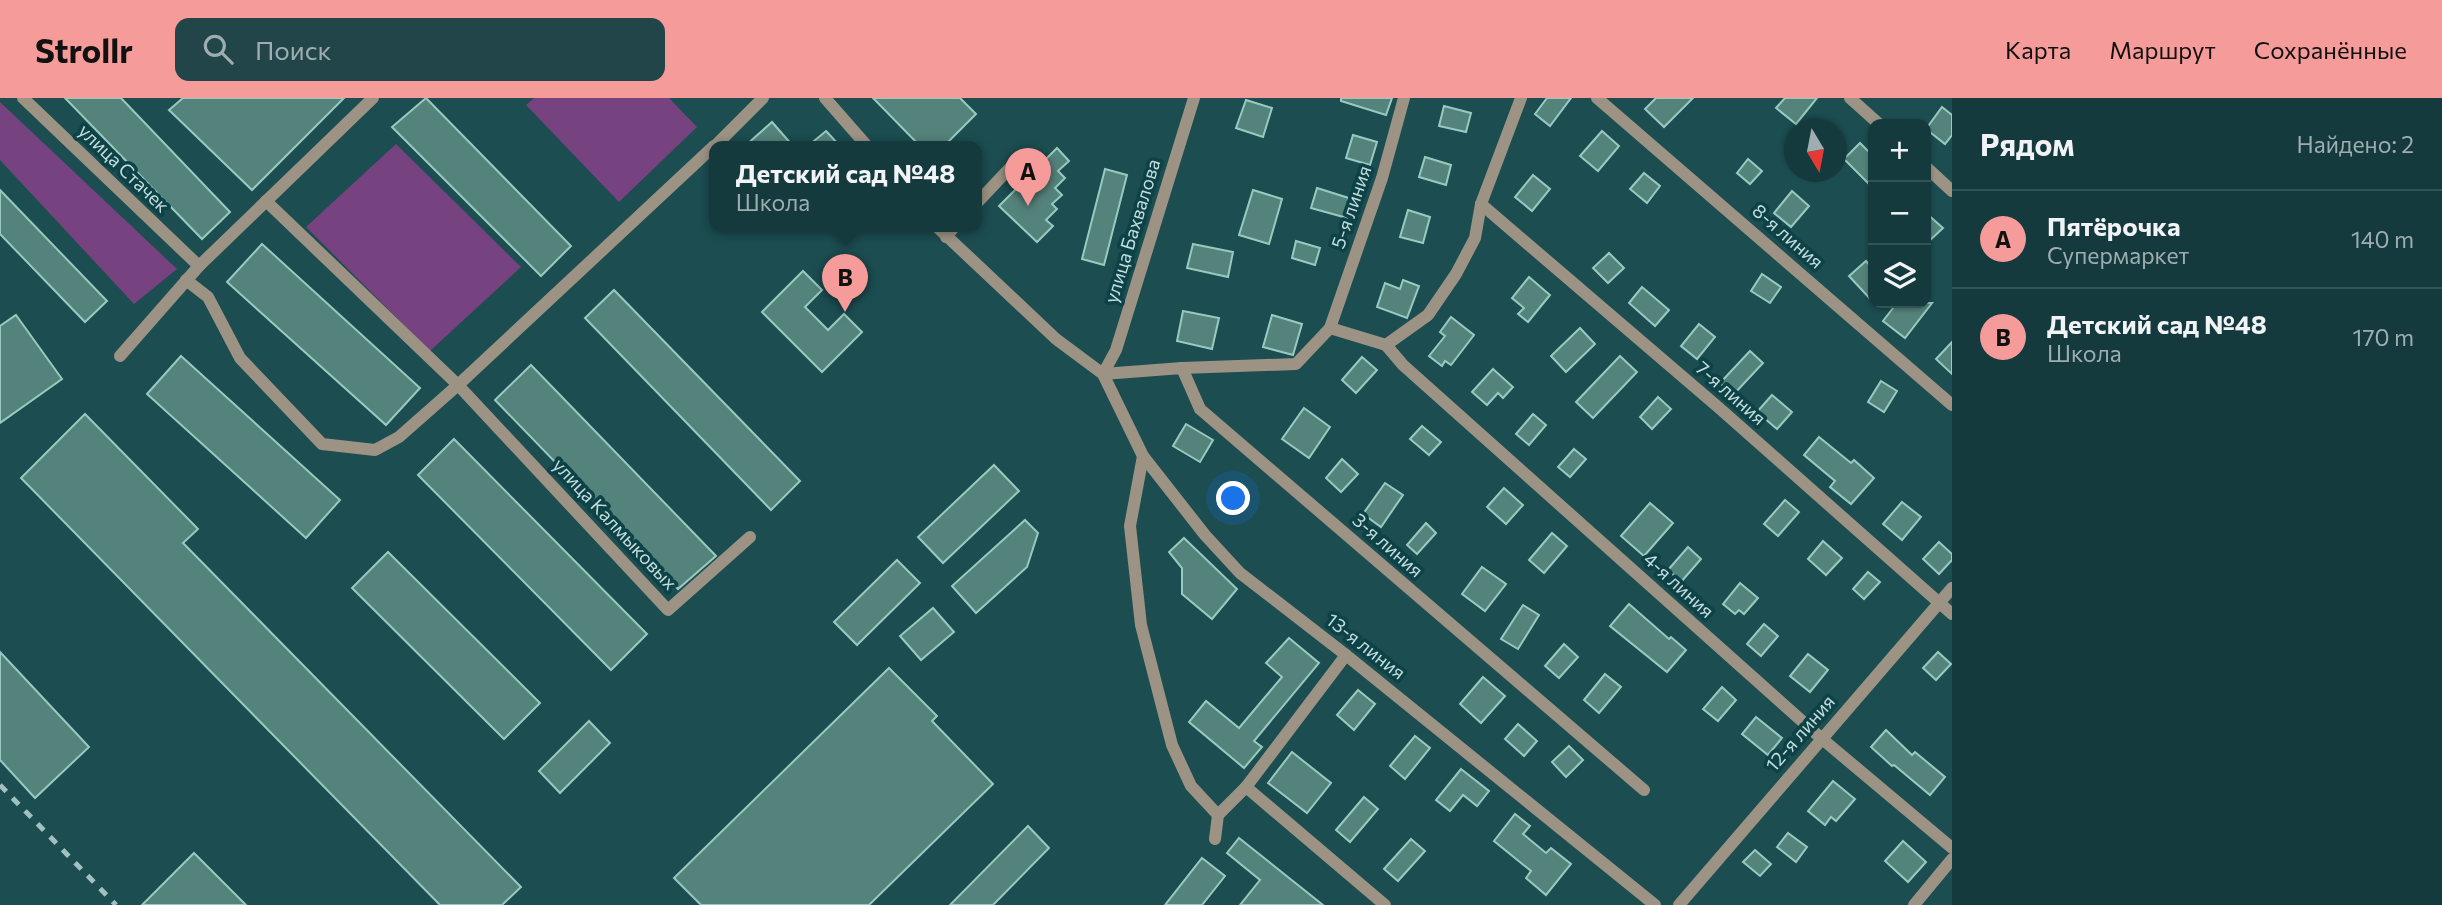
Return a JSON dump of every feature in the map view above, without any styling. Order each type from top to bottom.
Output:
[{"type":"street","name":"улица Стачек","points":[[23,98],[199,266]]},
{"type":"street","points":[[120,356],[199,266],[373,98]]},
{"type":"street","points":[[719,141],[763,98]]},
{"type":"street","points":[[825,98],[863,141]]},
{"type":"street","name":"улица Бахвалова","points":[[1103,374],[1116,350],[1194,98]]},
{"type":"street","name":"5-я линия","points":[[1330,328],[1382,178],[1404,98]]},
{"type":"street","points":[[941,232],[1056,339],[1103,374],[1296,364],[1330,328],[1386,345],[1429,316],[1456,274],[1475,238],[1482,204],[1521,98]]},
{"type":"street","name":"8-я линия","points":[[1597,98],[1952,405]]},
{"type":"street","points":[[1850,98],[1873,119]]},
{"type":"street","points":[[186,280],[208,297],[240,358],[322,444],[375,450],[399,437],[458,385],[709,151]]},
{"type":"street","points":[[982,198],[1022,155]]},
{"type":"street","points":[[1931,172],[1952,191]]},
{"type":"street","name":"улица Калмыковых","points":[[266,201],[458,385],[668,610],[750,537]]},
{"type":"street","name":"7-я линия","points":[[1482,204],[1708,398],[1952,614]]},
{"type":"street","points":[[946,237],[951,232]]},
{"type":"street","name":"4-я линия","points":[[1386,345],[1403,365],[1821,738],[1952,848]]},
{"type":"street","name":"3-я линия","points":[[1182,368],[1200,409],[1644,790]]},
{"type":"street","name":"13-я линия","points":[[1103,374],[1143,456],[1205,535],[1240,573],[1346,654],[1655,905]]},
{"type":"street","points":[[1143,456],[1130,526],[1141,625],[1172,745],[1191,786],[1218,815]]},
{"type":"street","name":"12-я линия","points":[[1679,905],[1952,589]]},
{"type":"street","points":[[1214,839],[1218,815],[1246,787],[1346,654]]},
{"type":"street","points":[[1246,787],[1385,905]]},
{"type":"street","points":[[1914,905],[1952,859]]},
{"type":"shaded area","points":[[534,98],[669,98],[697,127],[619,202],[526,105]]},
{"type":"shaded area","points":[[0,102],[177,269],[134,304],[0,160]]},
{"type":"shaded area","points":[[396,144],[521,267],[430,351],[306,227]]},
{"type":"building","points":[[65,98],[121,98],[230,212],[202,239]]},
{"type":"building","points":[[183,98],[344,98],[252,190],[169,110]]},
{"type":"building","points":[[426,98],[571,246],[541,276],[392,127]]},
{"type":"building","points":[[873,98],[960,98],[976,114],[949,141],[915,141]]},
{"type":"building","points":[[1341,98],[1392,98],[1386,115],[1341,101]]},
{"type":"building","points":[[1547,98],[1571,98],[1550,126],[1535,114]]},
{"type":"building","points":[[1656,98],[1693,98],[1664,127],[1645,109]]},
{"type":"building","points":[[1785,98],[1817,98],[1800,119],[1790,119],[1776,108]]},
{"type":"building","points":[[1246,100],[1272,108],[1263,137],[1236,128]]},
{"type":"building","points":[[1444,106],[1471,113],[1466,132],[1439,126]]},
{"type":"building","points":[[1942,107],[1952,115],[1952,135],[1945,144],[1931,133],[1931,122]]},
{"type":"building","points":[[772,122],[789,141],[751,141]]},
{"type":"building","points":[[826,131],[835,141],[814,141]]},
{"type":"building","points":[[1602,131],[1619,146],[1598,171],[1580,156]]},
{"type":"building","points":[[1353,135],[1377,142],[1370,165],[1346,158]]},
{"type":"building","points":[[1860,143],[1868,151],[1868,183],[1847,162],[1847,156]]},
{"type":"building","points":[[1057,148],[1069,161],[1058,171],[1065,178],[1055,188],[1062,195],[1052,204],[1057,209],[1046,220],[1053,226],[1037,242],[999,206]]},
{"type":"building","points":[[1425,157],[1451,165],[1446,185],[1419,177]]},
{"type":"building","points":[[1748,159],[1762,171],[1750,184],[1737,173]]},
{"type":"building","points":[[1105,169],[1127,175],[1104,265],[1082,259]]},
{"type":"building","points":[[1644,173],[1660,186],[1647,203],[1630,189]]},
{"type":"building","points":[[1533,175],[1550,189],[1532,211],[1515,197]]},
{"type":"building","points":[[1317,188],[1352,199],[1347,218],[1311,208]]},
{"type":"building","points":[[0,190],[107,301],[85,322],[0,234]]},
{"type":"building","points":[[1253,190],[1282,199],[1269,244],[1239,235]]},
{"type":"building","points":[[1792,191],[1809,206],[1791,227],[1774,213]]},
{"type":"building","points":[[1408,210],[1430,217],[1423,243],[1400,237]]},
{"type":"building","points":[[1931,217],[1943,228],[1931,239]]},
{"type":"building","points":[[1296,241],[1320,248],[1315,265],[1292,258]]},
{"type":"building","points":[[262,244],[420,388],[386,425],[227,282]]},
{"type":"building","points":[[1193,244],[1233,252],[1228,277],[1187,268]]},
{"type":"building","points":[[1609,253],[1624,268],[1608,283],[1593,268]]},
{"type":"building","points":[[1866,261],[1868,297],[1849,276]]},
{"type":"building","points":[[803,271],[822,290],[805,307],[828,330],[844,314],[862,332],[822,372],[762,312]]},
{"type":"building","points":[[1762,274],[1781,287],[1770,303],[1751,291]]},
{"type":"building","points":[[1529,277],[1550,295],[1528,322],[1518,314],[1524,308],[1512,298]]},
{"type":"building","points":[[1403,280],[1419,286],[1407,318],[1377,307],[1385,283],[1400,289]]},
{"type":"building","points":[[1642,287],[1669,310],[1655,326],[1629,303]]},
{"type":"building","points":[[614,290],[800,481],[771,510],[585,318]]},
{"type":"building","points":[[1893,308],[1928,308],[1905,338],[1883,321]]},
{"type":"building","points":[[1183,311],[1219,318],[1212,349],[1177,341]]},
{"type":"building","points":[[16,315],[62,379],[0,423],[0,326]]},
{"type":"building","points":[[1272,315],[1302,324],[1293,355],[1263,347]]},
{"type":"building","points":[[1451,317],[1474,335],[1451,365],[1445,361],[1442,366],[1429,356],[1445,336],[1440,332]]},
{"type":"building","points":[[1699,324],[1715,337],[1697,359],[1681,346]]},
{"type":"building","points":[[1580,328],[1595,344],[1566,372],[1551,356]]},
{"type":"building","points":[[1952,342],[1952,374],[1936,359]]},
{"type":"building","points":[[1750,351],[1763,363],[1733,395],[1720,383]]},
{"type":"building","points":[[181,356],[340,500],[306,538],[147,394]]},
{"type":"building","points":[[1620,356],[1637,372],[1593,418],[1576,402]]},
{"type":"building","points":[[1362,357],[1377,370],[1356,393],[1342,380]]},
{"type":"building","points":[[531,365],[716,556],[678,589],[495,400]]},
{"type":"building","points":[[1493,369],[1513,387],[1503,398],[1498,393],[1487,405],[1472,392]]},
{"type":"building","points":[[1881,381],[1897,391],[1884,412],[1868,402]]},
{"type":"building","points":[[1772,395],[1792,412],[1777,429],[1757,412]]},
{"type":"building","points":[[1658,397],[1671,409],[1652,429],[1640,417]]},
{"type":"building","points":[[1304,408],[1330,427],[1309,458],[1282,439]]},
{"type":"building","points":[[85,414],[198,529],[183,543],[521,887],[502,905],[440,905],[21,478]]},
{"type":"building","points":[[1533,414],[1546,425],[1529,445],[1516,434]]},
{"type":"building","points":[[1186,424],[1213,440],[1200,462],[1173,446]]},
{"type":"building","points":[[1422,426],[1441,442],[1429,455],[1410,439]]},
{"type":"building","points":[[1819,437],[1851,463],[1854,460],[1874,478],[1851,504],[1830,487],[1835,481],[1804,455]]},
{"type":"building","points":[[454,439],[647,634],[611,670],[418,475]]},
{"type":"building","points":[[1574,449],[1586,459],[1570,477],[1558,467]]},
{"type":"building","points":[[1342,459],[1358,474],[1341,492],[1326,478]]},
{"type":"building","points":[[994,465],[1019,491],[943,563],[918,537]]},
{"type":"building","points":[[1385,483],[1403,495],[1381,527],[1363,514]]},
{"type":"building","points":[[1504,488],[1523,505],[1506,524],[1487,507]]},
{"type":"building","points":[[1785,500],[1799,512],[1778,536],[1764,524]]},
{"type":"building","points":[[1902,502],[1921,517],[1902,540],[1883,524]]},
{"type":"building","points":[[1650,503],[1673,523],[1644,556],[1621,536]]},
{"type":"building","points":[[1025,520],[1038,533],[1027,567],[976,613],[952,586]]},
{"type":"building","points":[[1426,523],[1436,533],[1417,554],[1407,545]]},
{"type":"building","points":[[1552,533],[1567,546],[1544,573],[1529,560]]},
{"type":"building","points":[[1184,538],[1237,589],[1212,619],[1182,594],[1182,568],[1169,552]]},
{"type":"building","points":[[1823,541],[1842,558],[1826,575],[1808,559]]},
{"type":"building","points":[[1939,542],[1952,554],[1952,560],[1939,574],[1923,559]]},
{"type":"building","points":[[1688,547],[1701,559],[1681,582],[1668,570]]},
{"type":"building","points":[[388,552],[540,703],[504,739],[352,588]]},
{"type":"building","points":[[897,560],[920,583],[857,645],[834,622]]},
{"type":"building","points":[[1482,567],[1506,584],[1485,611],[1462,594]]},
{"type":"building","points":[[1868,572],[1880,582],[1864,599],[1853,589]]},
{"type":"building","points":[[1740,583],[1758,598],[1744,614],[1739,610],[1735,614],[1723,604]]},
{"type":"building","points":[[1629,604],[1669,639],[1671,637],[1686,650],[1667,672],[1610,626]]},
{"type":"building","points":[[1523,605],[1539,615],[1518,649],[1501,639]]},
{"type":"building","points":[[933,608],[954,632],[921,660],[900,636]]},
{"type":"building","points":[[1764,624],[1778,636],[1761,656],[1747,644]]},
{"type":"building","points":[[1289,638],[1319,663],[1254,741],[1262,747],[1244,768],[1189,722],[1206,701],[1239,728],[1282,677],[1266,663]]},
{"type":"building","points":[[1564,644],[1578,657],[1559,678],[1545,666]]},
{"type":"building","points":[[0,652],[89,747],[35,798],[0,760]]},
{"type":"building","points":[[1938,652],[1951,664],[1936,680],[1923,668]]},
{"type":"building","points":[[1808,654],[1828,670],[1810,692],[1790,676]]},
{"type":"building","points":[[889,668],[937,716],[932,721],[993,784],[869,905],[701,905],[674,878]]},
{"type":"building","points":[[1605,674],[1621,687],[1599,713],[1584,700]]},
{"type":"building","points":[[1483,677],[1505,696],[1481,723],[1460,704]]},
{"type":"building","points":[[1722,687],[1736,700],[1718,721],[1703,709]]},
{"type":"building","points":[[1358,690],[1375,704],[1354,730],[1337,715]]},
{"type":"building","points":[[1756,717],[1782,738],[1768,755],[1742,734]]},
{"type":"building","points":[[589,721],[610,743],[560,793],[539,771]]},
{"type":"building","points":[[1518,724],[1537,741],[1524,756],[1505,739]]},
{"type":"building","points":[[1886,730],[1912,755],[1915,752],[1945,777],[1930,795],[1871,747]]},
{"type":"building","points":[[1415,736],[1430,748],[1405,779],[1390,766]]},
{"type":"building","points":[[1569,746],[1583,760],[1566,777],[1552,762]]},
{"type":"building","points":[[1292,752],[1331,783],[1307,813],[1268,783]]},
{"type":"building","points":[[1461,769],[1489,791],[1477,806],[1463,795],[1450,811],[1436,800]]},
{"type":"building","points":[[1833,781],[1855,799],[1836,821],[1831,817],[1825,825],[1808,811]]},
{"type":"building","points":[[1364,797],[1378,809],[1350,842],[1336,830]]},
{"type":"building","points":[[1515,814],[1530,826],[1523,834],[1546,853],[1551,848],[1571,864],[1546,895],[1526,878],[1531,871],[1494,841]]},
{"type":"building","points":[[1028,826],[1049,848],[993,905],[950,905]]},
{"type":"building","points":[[1788,833],[1807,847],[1796,862],[1777,847]]},
{"type":"building","points":[[1239,838],[1323,905],[1240,905],[1260,880],[1227,853]]},
{"type":"building","points":[[1411,839],[1425,851],[1398,881],[1384,869]]},
{"type":"building","points":[[1903,841],[1926,862],[1908,882],[1885,861]]},
{"type":"building","points":[[1755,850],[1771,864],[1760,876],[1743,862]]},
{"type":"building","points":[[194,853],[246,905],[142,905]]},
{"type":"building","points":[[1202,858],[1225,876],[1202,905],[1165,905]]},
{"type":"railway","points":[[0,785],[116,905]]},
{"type":"place","name":"Пятёрочка","points":[[1028,206]]},
{"type":"place","name":"Детский сад №48","points":[[845,312]]}]
